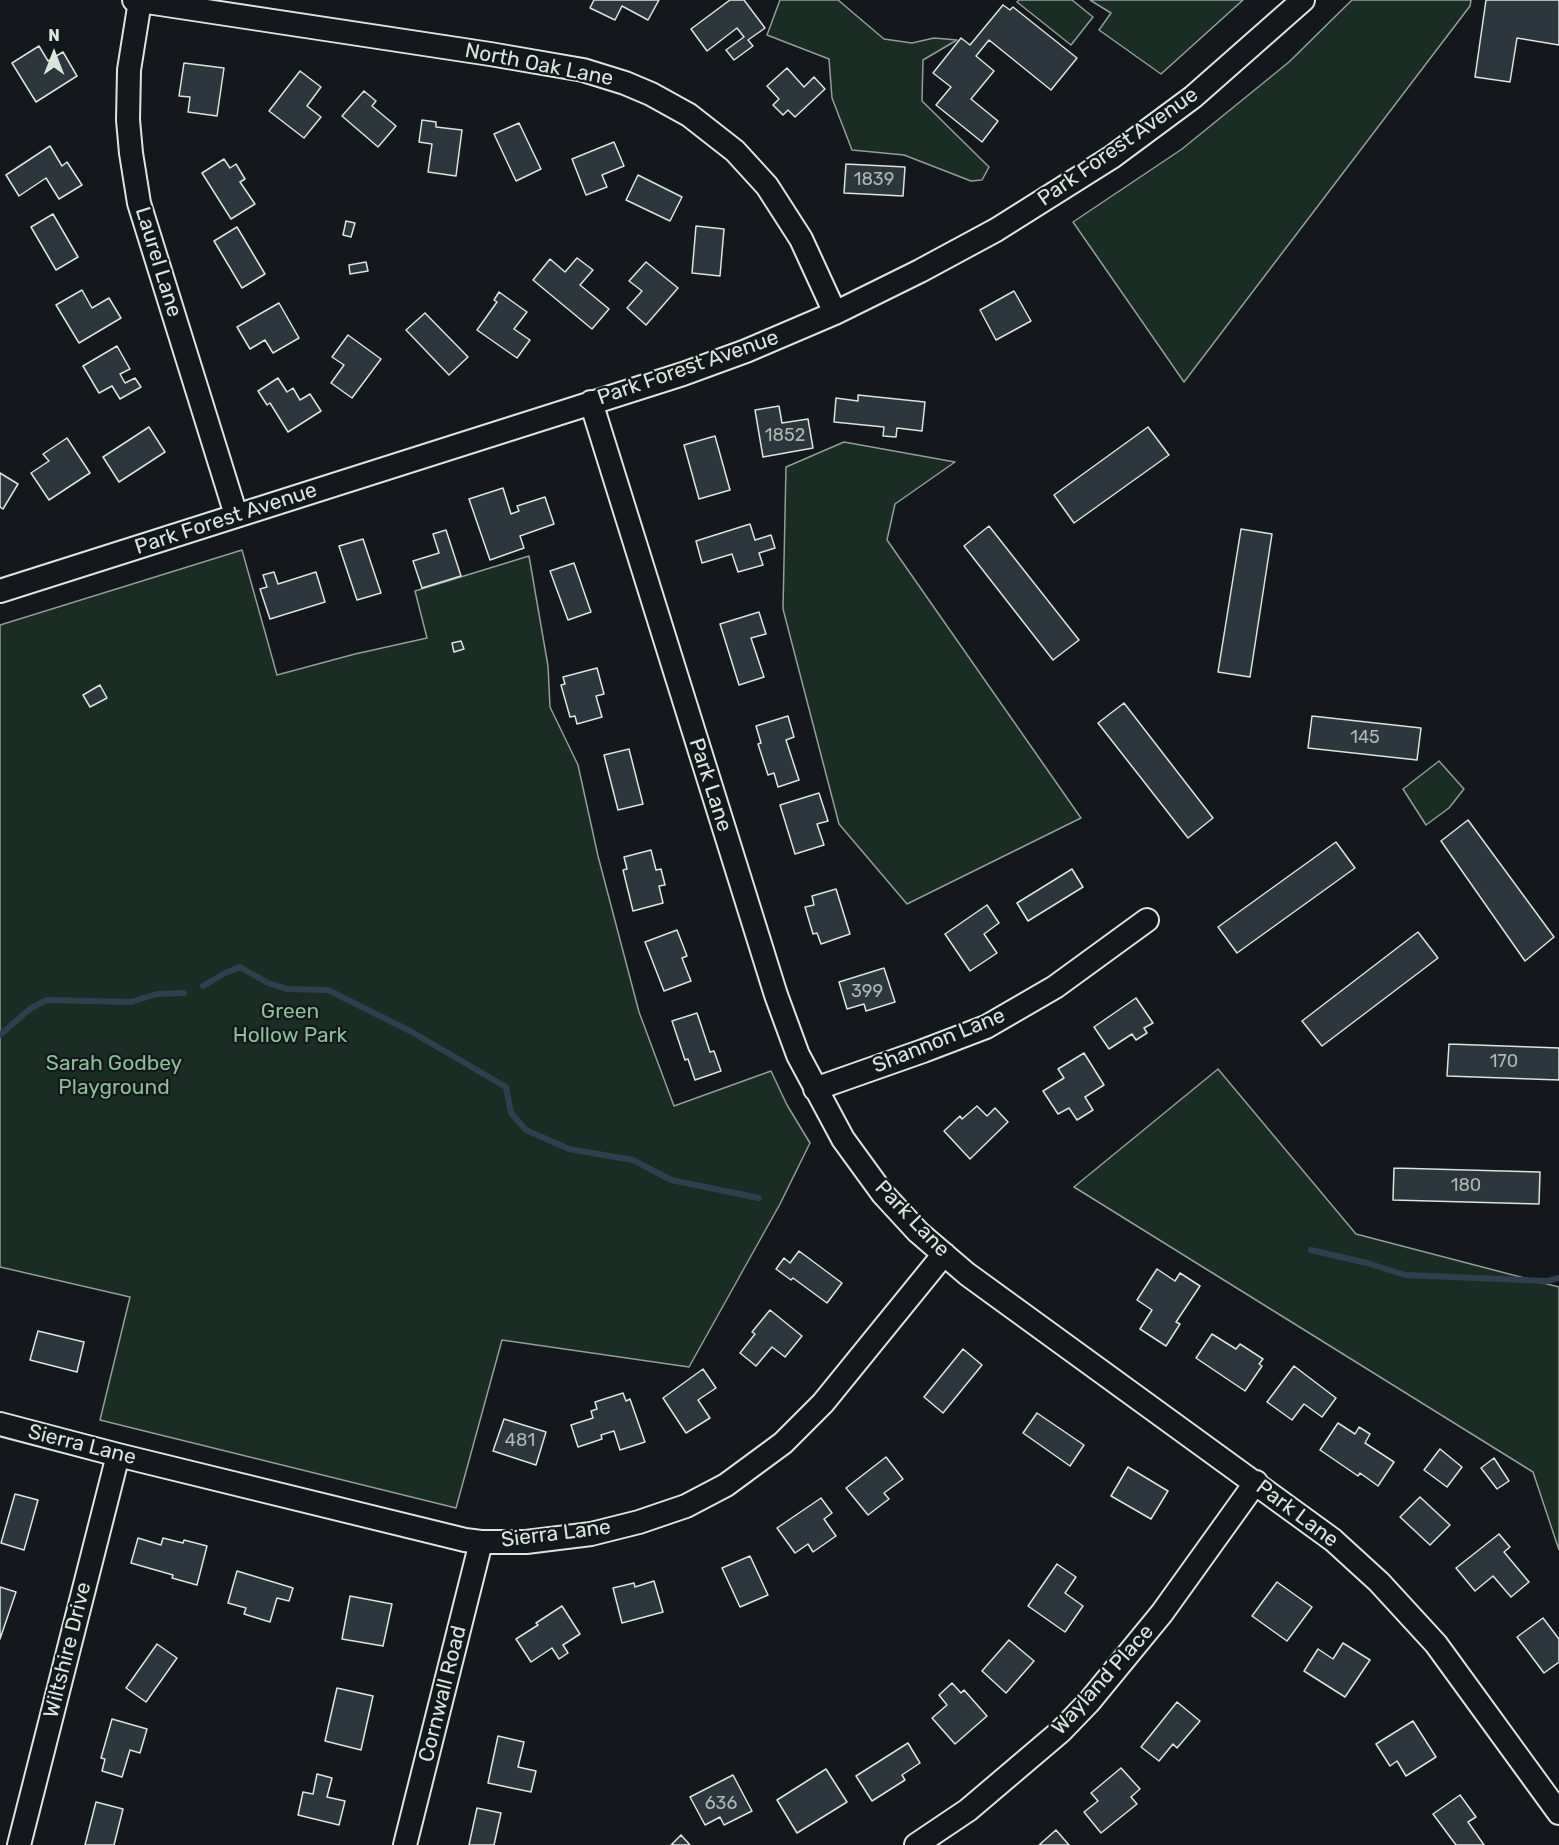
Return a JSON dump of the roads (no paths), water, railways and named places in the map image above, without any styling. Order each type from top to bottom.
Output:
[{"type":"street","name":"North Oak Lane","points":[[137,0],[584,70],[651,94],[689,115],[735,151],[767,186],[801,239],[835,313]]},
{"type":"street","name":"Laurel Lane","points":[[137,0],[129,70],[128,120],[139,202],[237,515]]},
{"type":"street","name":"Park Forest Avenue","points":[[0,591],[683,374],[835,313],[921,271],[996,230],[1112,156],[1193,97],[1303,0]]},
{"type":"street","name":"Park Lane","points":[[591,402],[776,994],[798,1055],[843,1139],[883,1194],[918,1232],[967,1274],[1256,1482],[1333,1540],[1379,1582],[1436,1644],[1559,1813]]},
{"type":"street","name":"Shannon Lane","points":[[815,1089],[986,1027],[1055,987],[1147,921]]},
{"type":"street","name":"Sierra Lane","points":[[0,1424],[465,1540],[526,1542],[591,1534],[639,1522],[686,1506],[726,1485],[783,1443],[823,1403],[944,1254]]},
{"type":"street","name":"Wiltshire Drive","points":[[19,1845],[118,1455]]},
{"type":"street","name":"Wayland Place","points":[[916,1845],[968,1810],[1061,1731],[1089,1702],[1162,1613],[1256,1482]]},
{"type":"street","name":"Cornwall Road","points":[[405,1845],[481,1542]]},
{"type":"waterway","points":[[203,986],[240,967],[268,983],[287,989],[328,990],[412,1032],[506,1087],[511,1113],[526,1130],[569,1149],[633,1160],[671,1180],[759,1198]]},
{"type":"waterway","points":[[0,1035],[31,1008],[47,1000],[131,1002],[157,994],[184,993]]},
{"type":"waterway","points":[[1311,1250],[1367,1263],[1405,1275],[1547,1281],[1559,1278]]},
{"type":"park label","name":"Green Hollow Park","points":[[290,1024]]},
{"type":"park label","name":"Sarah Godbey Playground","points":[[114,1076]]}]
